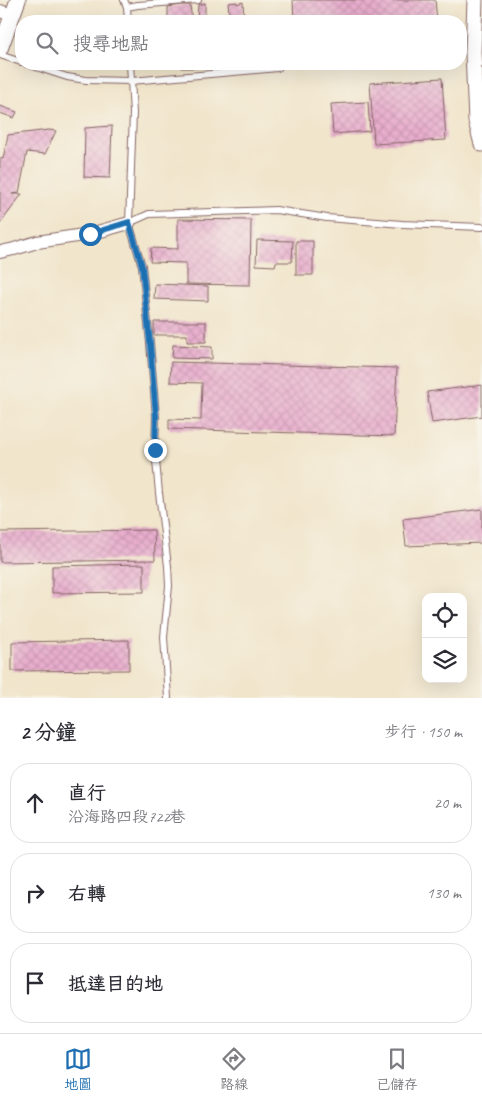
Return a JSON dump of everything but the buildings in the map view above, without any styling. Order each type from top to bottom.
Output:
[{"type":"street","points":[[0,49],[6,13],[18,0]]},
{"type":"street","points":[[475,0],[473,52],[476,121],[482,144]]},
{"type":"street","points":[[0,252],[37,242],[90,234],[129,222]]},
{"type":"lane","points":[[124,0],[128,15]]},
{"type":"lane","points":[[127,7],[198,0]]},
{"type":"lane","points":[[0,55],[15,60]]},
{"type":"lane","points":[[45,70],[67,77],[86,80],[131,81],[255,70]]},
{"type":"lane","points":[[130,70],[133,113],[129,222],[142,266],[156,416],[155,450],[158,493],[168,566],[164,637],[168,698]]},
{"type":"lane","points":[[129,222],[149,214],[276,210],[327,218],[402,224],[482,227]]},
{"type":"route","points":[[90,234],[129,222],[142,266],[156,416],[155,450]]}]
